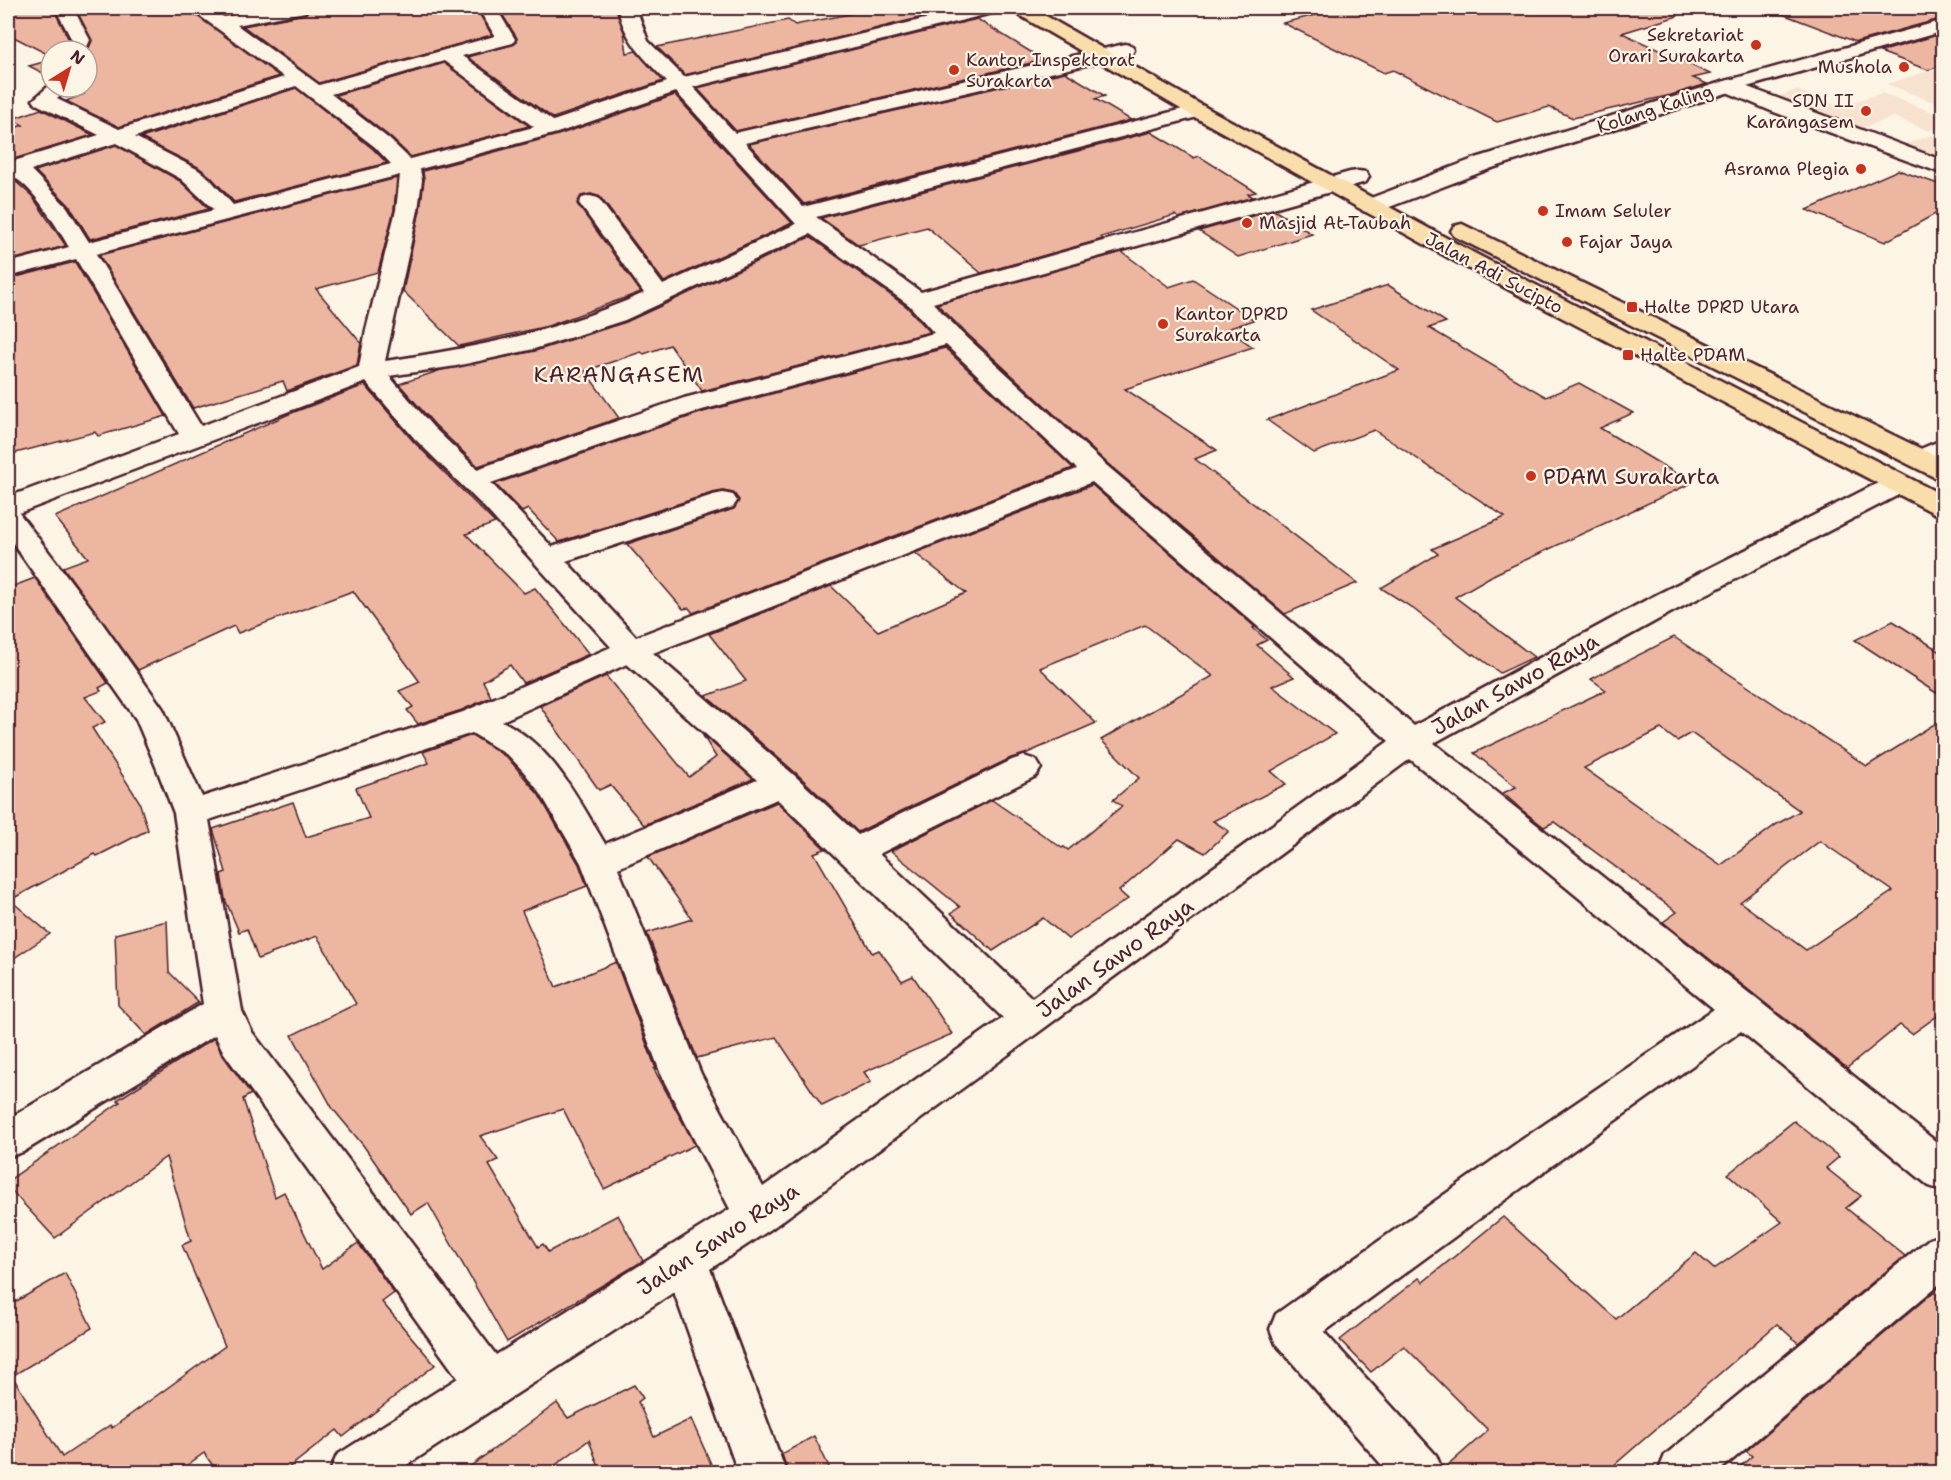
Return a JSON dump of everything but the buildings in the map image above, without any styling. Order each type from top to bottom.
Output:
[{"type":"highway","name":"Jalan Adi Sucipto","points":[[1020,8],[1198,111],[1568,313],[1926,465]]},
{"type":"highway","name":"Jalan Adi Sucipto","points":[[1049,8],[1394,196],[1926,465],[1944,507]]},
{"type":"street","points":[[64,8],[80,39]]},
{"type":"street","points":[[198,8],[267,54],[382,142],[408,166],[411,180],[407,210],[378,330],[371,371]]},
{"type":"street","points":[[221,23],[299,8]]},
{"type":"street","points":[[10,168],[116,135],[307,86],[506,39],[487,8]]},
{"type":"street","points":[[627,8],[635,34],[641,44],[805,220],[917,300],[951,336],[1096,471],[1410,742],[1944,1173]]},
{"type":"street","points":[[8,270],[226,211],[550,129],[680,84],[990,8]]},
{"type":"street","name":"Kolang Kaling","points":[[1371,206],[1484,163],[1729,86],[1944,25]]},
{"type":"street","points":[[731,140],[1125,50]]},
{"type":"street","points":[[447,54],[550,129]]},
{"type":"street","points":[[1729,86],[1778,107],[1944,168]]},
{"type":"street","points":[[44,99],[189,174],[201,183],[226,211]]},
{"type":"street","points":[[8,507],[371,371],[456,358],[534,342],[616,315],[659,296],[805,220],[1198,111]]},
{"type":"street","points":[[10,168],[31,182],[59,212],[195,438]]},
{"type":"street","points":[[917,300],[1358,177]]},
{"type":"street","points":[[590,204],[659,296]]},
{"type":"street","points":[[473,480],[693,404],[951,336]]},
{"type":"street","points":[[371,371],[424,433],[473,480],[631,650],[782,783],[1030,1020]]},
{"type":"street","name":"Jalan Sawo Raya","points":[[354,1473],[756,1216],[1030,1020],[1410,742],[1660,604],[1926,465]]},
{"type":"street","points":[[191,813],[475,720],[631,650],[1096,471]]},
{"type":"street","points":[[547,558],[723,501]]},
{"type":"street","points":[[8,517],[84,620],[151,717],[191,813],[223,1011],[238,1042],[490,1384]]},
{"type":"street","points":[[475,720],[521,748],[536,764],[553,786],[598,862],[682,1077],[756,1216]]},
{"type":"street","points":[[855,851],[1024,768]]},
{"type":"street","points":[[598,862],[782,783]]},
{"type":"street","points":[[8,1140],[223,1011]]},
{"type":"street","points":[[1419,1473],[1292,1329],[1534,1154],[1741,1011]]},
{"type":"street","points":[[1682,1473],[1944,1253]]},
{"type":"street","points":[[685,1261],[762,1473]]},
{"type":"shaded area","name":"SDN II Karangasem","points":[[1931,70],[1943,75],[1943,106],[1887,84]]},
{"type":"shaded area","name":"SDN II Karangasem","points":[[1797,90],[1840,106],[1882,93],[1943,116],[1943,126],[1929,131],[1894,117],[1855,131],[1770,99]]},
{"type":"shaded area","points":[[1931,135],[1943,140],[1943,162],[1901,146]]},
{"type":"place","name":"Sekretariat Orari Surakarta","points":[[1756,45]]},
{"type":"place","name":"Mushola","points":[[1904,67]]},
{"type":"place","name":"Kantor Inspektorat Surakarta","points":[[954,70]]},
{"type":"place","name":"SDN II Karangasem","points":[[1866,111]]},
{"type":"place","name":"Asrama Plegia","points":[[1861,169]]},
{"type":"place","name":"Imam Seluler","points":[[1543,211]]},
{"type":"place","name":"Masjid At-Taubah","points":[[1247,223]]},
{"type":"place","name":"Fajar Jaya","points":[[1567,242]]},
{"type":"place","name":"Halte DPRD Utara","points":[[1632,307]]},
{"type":"place","name":"Kantor DPRD Surakarta","points":[[1163,324]]},
{"type":"place","name":"Halte PDAM","points":[[1628,355]]},
{"type":"place","name":"PDAM Surakarta","points":[[1531,476]]},
{"type":"district","name":"KARANGASEM","points":[[619,374]]}]
